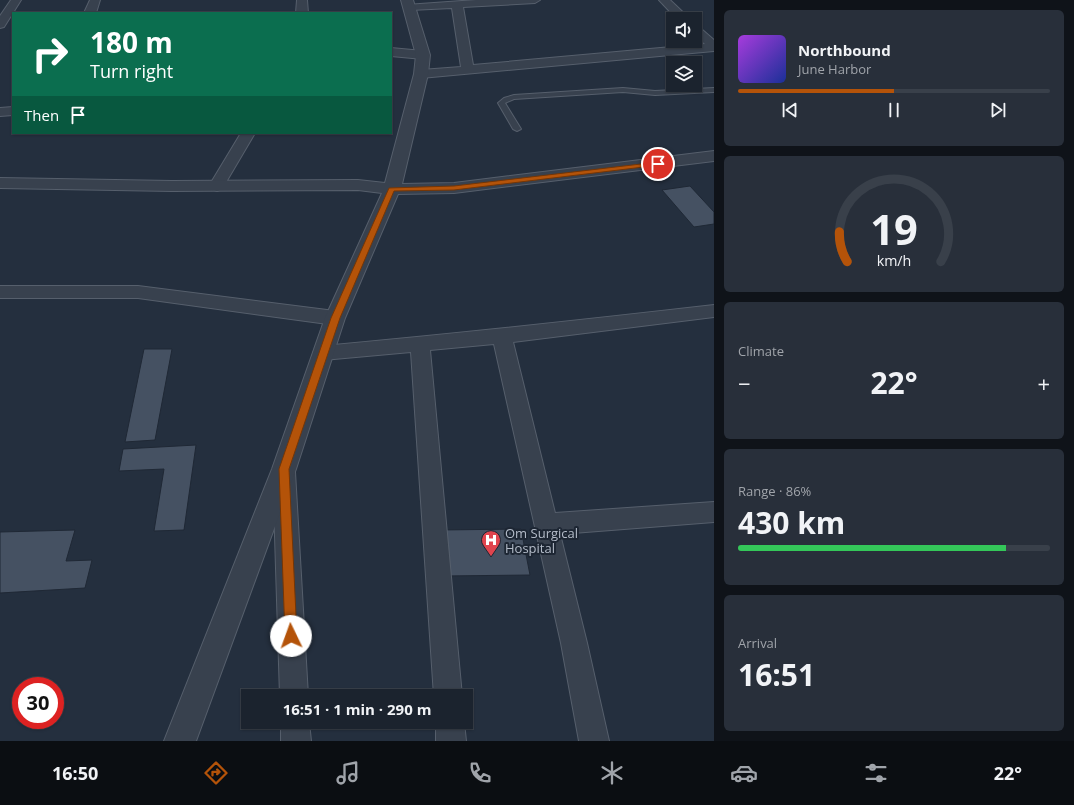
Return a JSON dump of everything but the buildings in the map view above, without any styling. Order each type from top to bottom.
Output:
[{"type":"street","points":[[0,25],[16,0]]},
{"type":"street","points":[[90,12],[96,0]]},
{"type":"street","points":[[302,0],[302,12]]},
{"type":"street","points":[[180,741],[284,469],[335,318],[392,189],[421,74],[423,54],[409,4],[457,4],[535,0]]},
{"type":"street","points":[[664,0],[677,12]]},
{"type":"street","points":[[457,4],[468,70]]},
{"type":"street","points":[[702,36],[714,47]]},
{"type":"street","points":[[421,74],[714,47]]},
{"type":"street","points":[[392,52],[423,54]]},
{"type":"street","points":[[0,112],[12,111]]},
{"type":"street","points":[[217,186],[247,134]]},
{"type":"street","points":[[0,183],[217,186],[358,185],[392,189],[454,188],[714,156]]},
{"type":"street","points":[[0,292],[138,292],[335,318]]},
{"type":"street","points":[[323,353],[502,336],[714,311]]},
{"type":"street","points":[[502,336],[574,643],[594,741]]},
{"type":"street","points":[[420,343],[447,689]]},
{"type":"street","points":[[284,469],[294,689]]},
{"type":"street","points":[[546,524],[714,512]]},
{"type":"street","points":[[295,729],[296,741]]},
{"type":"street","points":[[450,729],[451,741]]},
{"type":"lane","points":[[517,129],[501,103],[506,99],[514,97],[623,90],[664,93],[714,90]]},
{"type":"place","name":"Om Surgical Hospital","points":[[491,557]]},
{"type":"route","points":[[291,636],[284,469],[335,318],[392,189],[454,188],[658,164]]}]
